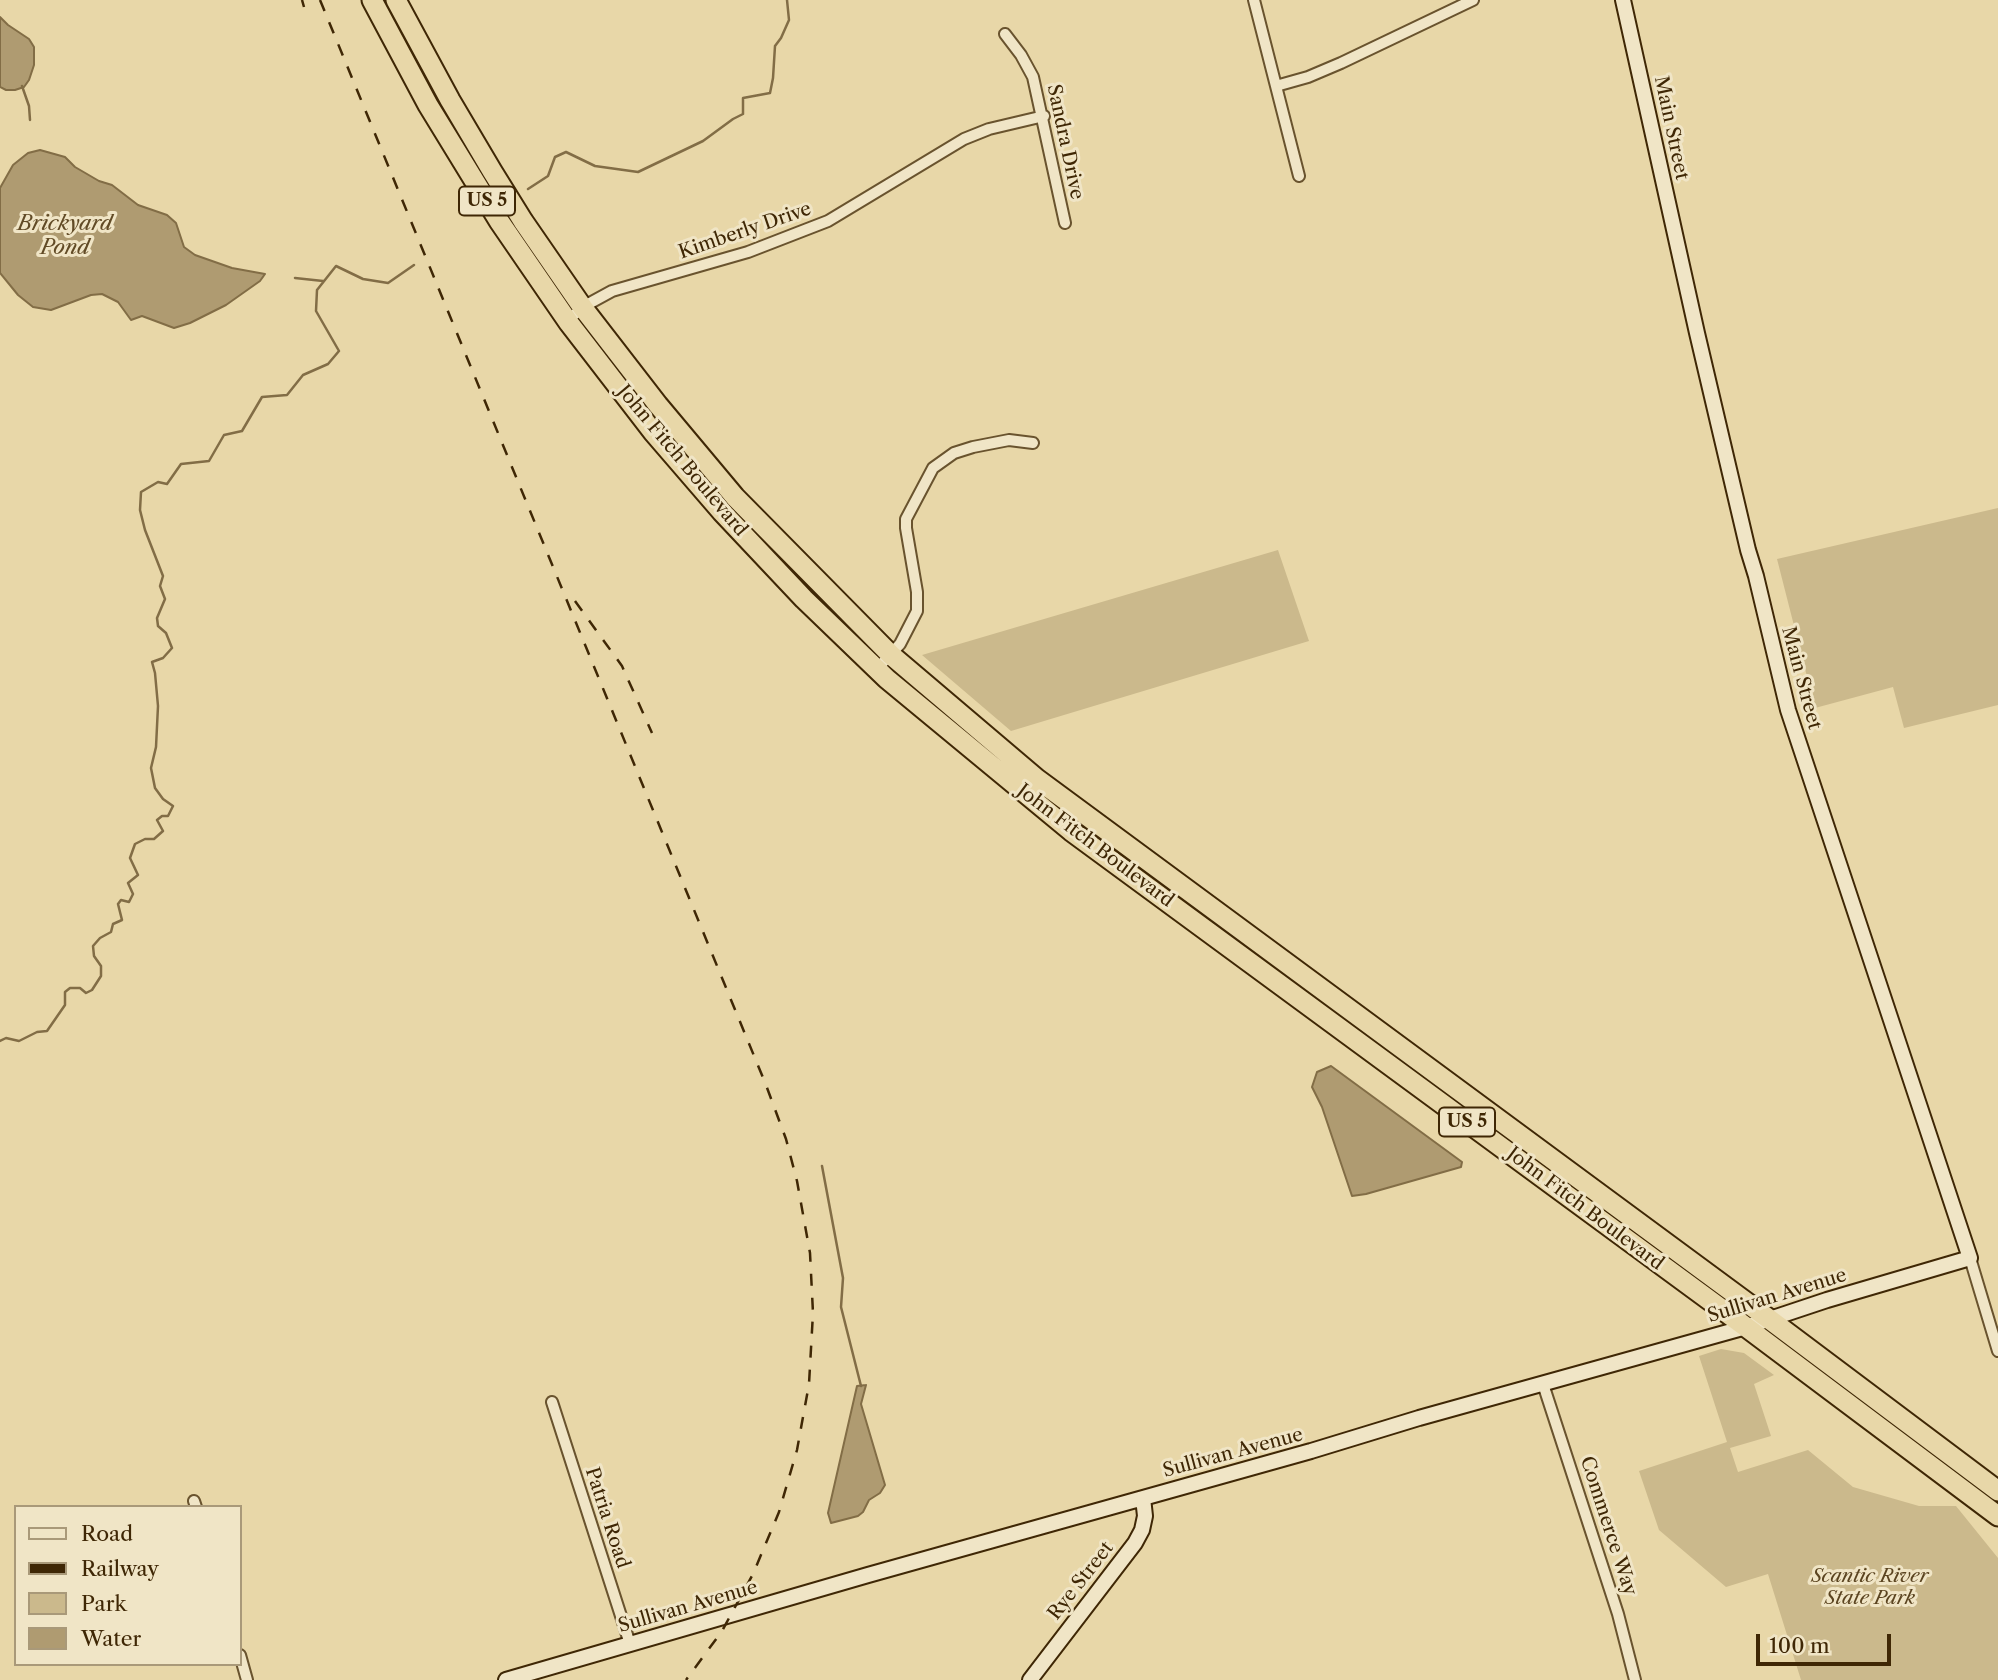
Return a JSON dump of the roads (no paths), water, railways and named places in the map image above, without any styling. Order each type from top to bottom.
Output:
[{"type":"highway","name":"John Fitch Boulevard","points":[[372,0],[414,78],[499,221],[567,320],[642,418],[733,509],[891,655],[1037,779],[1998,1491]]},
{"type":"highway","name":"John Fitch Boulevard","points":[[396,0],[433,69],[523,220],[583,308],[733,509],[804,599],[876,670],[1071,831],[1746,1327],[1998,1516]]},
{"type":"highway","points":[[414,78],[433,69]]},
{"type":"highway","points":[[642,418],[658,405]]},
{"type":"highway","points":[[1189,917],[1201,901]]},
{"type":"street","points":[[1254,0],[1299,176]]},
{"type":"street","points":[[1276,86],[1308,77],[1341,63],[1473,0]]},
{"type":"street","name":"Main Street","points":[[1623,0],[1696,333],[1787,707],[1969,1258],[1994,1316],[1998,1351]]},
{"type":"street","name":"Sandra Drive","points":[[1005,34],[1034,77],[1065,223]]},
{"type":"street","name":"Kimberly Drive","points":[[567,320],[617,290],[748,252],[809,230],[881,191],[964,139],[989,129],[1044,116]]},
{"type":"street","points":[[876,670],[910,629],[917,611],[917,592],[905,528],[906,519],[933,468],[954,453],[973,447],[1009,440],[1033,443]]},
{"type":"street","name":"Sullivan Avenue","points":[[506,1680],[1746,1327],[1969,1258]]},
{"type":"street","name":"Commerce Way","points":[[1543,1384],[1618,1614],[1635,1680]]},
{"type":"street","name":"Patria Road","points":[[552,1402],[630,1644]]},
{"type":"street","name":"Rye Street","points":[[1030,1680],[1135,1543],[1145,1516],[1143,1498]]},
{"type":"street","points":[[242,1662],[247,1680]]},
{"type":"water","points":[[0,17],[29,39],[34,47],[34,65],[29,80],[24,87],[15,90],[0,87]]},
{"type":"water","name":"Brickyard Pond","points":[[40,150],[65,157],[75,167],[112,185],[138,205],[167,215],[176,223],[184,247],[195,255],[232,268],[265,274],[260,281],[226,305],[174,328],[142,316],[131,320],[118,302],[102,294],[91,295],[51,310],[33,307],[18,295],[0,273],[0,188],[13,165],[28,153]]},
{"type":"water","points":[[1331,1066],[1462,1162],[1461,1167],[1352,1196],[1322,1107],[1312,1087],[1317,1072]]},
{"type":"water","points":[[866,1385],[861,1404],[885,1485],[880,1493],[869,1500],[858,1516],[831,1523],[828,1513],[857,1386]]},
{"type":"waterway","points":[[528,189],[548,176],[555,157],[566,152],[595,166],[638,172],[703,141],[743,114],[743,98],[770,93],[775,46],[789,20],[787,0]]},
{"type":"waterway","points":[[22,86],[29,106],[30,120]]},
{"type":"waterway","points":[[0,1041],[6,1038],[19,1041],[37,1032],[47,1031],[65,1005],[65,992],[70,988],[80,988],[86,993],[92,990],[101,976],[101,966],[94,956],[93,946],[111,932],[113,924],[122,920],[118,904],[121,900],[129,902],[133,894],[128,883],[138,875],[130,858],[135,844],[145,839],[154,839],[163,831],[157,820],[168,816],[173,806],[163,799],[155,788],[151,768],[156,747],[158,706],[152,662],[163,658],[172,648],[166,633],[158,626],[157,618],[165,599],[160,586],[163,576],[145,530],[140,510],[141,492],[158,482],[167,484],[181,464],[209,461],[224,435],[242,431],[262,397],[287,395],[303,375],[328,364],[339,351],[316,311],[317,290],[336,266],[363,279],[388,283],[414,265]]},
{"type":"waterway","points":[[295,278],[323,281]]},
{"type":"waterway","points":[[822,1166],[843,1278],[841,1307],[861,1386]]},
{"type":"railway","points":[[302,0],[304,7]]},
{"type":"railway","points":[[320,0],[766,1085],[786,1139],[797,1181],[810,1253],[813,1313],[809,1384],[797,1450],[779,1512],[753,1574],[722,1631],[686,1680]]},
{"type":"railway","points":[[575,601],[622,666],[652,733]]},
{"type":"park label","name":"Scantic River State Park","points":[[1870,1588]]}]
